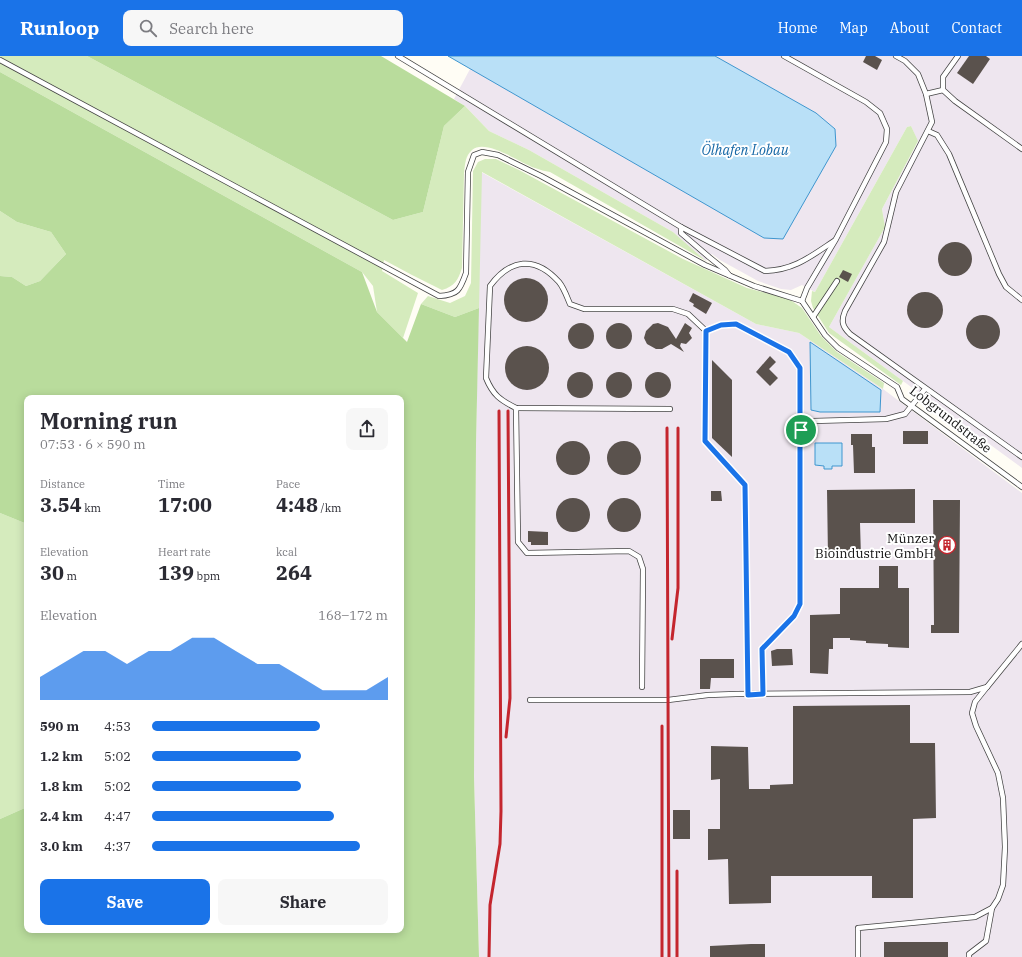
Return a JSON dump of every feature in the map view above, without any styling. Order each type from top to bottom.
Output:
[{"type":"lane","points":[[398,56],[681,227],[764,271],[779,271],[790,268],[815,254],[836,239]]},
{"type":"lane","points":[[0,60],[439,296],[452,295],[460,289],[466,273],[468,172],[474,155],[482,152],[498,154],[692,259],[754,286],[802,301],[807,288],[836,239],[886,142],[888,129],[880,113],[866,102],[784,56]]},
{"type":"lane","points":[[896,56],[905,61],[918,74],[926,94],[932,122],[896,192],[884,242],[845,311],[842,323],[844,329],[850,334],[1022,457]]},
{"type":"lane","points":[[958,56],[943,77],[944,90],[956,101],[1022,149]]},
{"type":"lane","points":[[926,94],[944,90]]},
{"type":"lane","points":[[928,131],[937,136],[949,154],[999,274],[1006,287],[1022,300]]},
{"type":"lane","points":[[681,227],[682,233],[730,276]]},
{"type":"lane","points":[[670,409],[516,408],[504,402],[492,391],[486,378],[490,286],[508,267],[522,264],[536,265],[548,272],[559,283],[570,304],[584,309],[673,309],[688,314],[706,331],[705,441],[745,485],[748,695]]},
{"type":"lane","points":[[814,317],[837,281]]},
{"type":"lane","name":"Lobgrundstraße","points":[[802,301],[825,334],[838,348],[897,386],[902,398],[911,406],[1022,487]]},
{"type":"lane","points":[[706,331],[721,325],[736,324],[789,352],[800,368],[800,604],[794,616],[762,649],[763,694]]},
{"type":"lane","points":[[801,430],[806,422],[886,419],[905,414],[925,388]]},
{"type":"lane","points":[[516,408],[518,542],[527,553],[629,551],[639,557],[643,569],[642,687]]},
{"type":"lane","points":[[969,957],[969,954],[986,941],[992,908],[998,899],[1003,884],[1006,847],[1003,798],[998,773],[976,726],[972,713],[975,702],[1022,644]]},
{"type":"lane","points":[[530,700],[668,700],[708,695],[970,692],[987,687]]},
{"type":"lane","points":[[858,957],[858,928],[975,917],[992,908]]},
{"type":"shaded area","points":[[477,56],[1022,56],[1022,468],[829,327],[885,227],[882,209],[918,142],[911,126],[907,127],[815,292],[802,285],[791,290],[781,289],[758,281],[712,254],[706,261],[673,232],[529,150],[489,131],[465,106],[454,99]]},
{"type":"shaded area","points":[[481,172],[756,324],[799,333],[883,389],[1022,493],[1022,957],[479,957],[474,777],[476,443]]},
{"type":"green space","points":[[0,56],[87,56],[393,220],[423,212],[444,126],[465,106],[489,131],[529,150],[673,232],[706,261],[550,172],[535,168],[494,149],[478,147],[470,152],[465,164],[462,268],[455,282],[450,287],[442,290],[384,260],[382,271],[418,293],[403,338],[377,312],[373,286],[362,272],[0,72]]},
{"type":"green space","points":[[87,56],[381,56],[465,106],[444,126],[423,212],[393,220]]},
{"type":"green space","points":[[0,72],[362,272],[377,312],[407,342],[421,304],[455,317],[479,308],[476,443],[474,777],[479,957],[0,957],[0,819],[24,808],[24,933],[404,933],[404,395],[24,395],[24,523],[0,513],[0,276],[12,277],[26,286],[40,281],[66,254],[51,232],[17,222],[0,211]]},
{"type":"green space","points":[[911,126],[918,141],[882,209],[885,227],[829,327],[903,381],[901,385],[829,333],[813,308],[811,301],[812,291],[815,292],[907,127]]},
{"type":"green space","points":[[485,159],[496,159],[519,170],[683,259],[747,288],[789,299],[802,308],[821,336],[837,352],[884,383],[883,389],[799,333],[756,324],[482,172],[479,308],[455,317],[421,304],[428,296],[450,303],[465,296],[471,283],[473,171],[478,162]]},
{"type":"green space","points":[[0,211],[17,222],[51,232],[66,254],[40,281],[26,286],[12,277],[0,276]]},
{"type":"green space","points":[[0,513],[24,523],[24,808],[0,819]]},
{"type":"water","name":"Ölhafen Lobau","points":[[448,56],[715,56],[816,113],[835,129],[836,146],[783,239],[764,238]]},
{"type":"water","points":[[810,342],[881,390],[880,412],[820,412],[811,410]]},
{"type":"water","points":[[815,443],[842,443],[842,466],[832,466],[832,469],[824,469],[824,466],[815,465]]},
{"type":"building","points":[[866,56],[875,56],[882,60],[877,70],[863,62]]},
{"type":"building","points":[[969,56],[986,56],[990,59],[973,84],[957,73]]},
{"type":"building","points":[[952,242],[958,242],[962,243],[969,249],[972,259],[971,266],[965,273],[958,276],[952,276],[948,275],[941,269],[938,262],[938,256],[939,252],[945,245]]},
{"type":"building","points":[[843,270],[852,274],[848,282],[839,277]]},
{"type":"building","points":[[522,278],[530,278],[535,279],[542,284],[547,291],[547,309],[542,316],[535,321],[522,322],[514,319],[507,312],[504,304],[504,296],[507,288],[514,281]]},
{"type":"building","points":[[925,292],[938,297],[943,310],[938,323],[925,328],[912,323],[907,310],[912,297]]},
{"type":"building","points":[[693,293],[712,303],[706,314],[693,306],[694,304],[689,301]]},
{"type":"building","points":[[980,315],[986,315],[990,316],[997,322],[1000,332],[999,339],[993,346],[986,349],[980,349],[976,348],[969,342],[966,335],[966,329],[967,325],[973,318]]},
{"type":"building","points":[[581,323],[590,327],[594,336],[590,345],[581,349],[572,345],[568,336],[572,327]]},
{"type":"building","points":[[619,323],[628,327],[632,336],[628,345],[619,349],[610,345],[606,336],[610,327]]},
{"type":"building","points":[[658,323],[668,327],[676,339],[685,323],[692,328],[689,333],[692,338],[686,344],[681,343],[680,346],[684,352],[671,344],[662,349],[656,349],[647,344],[644,338],[646,331],[653,324]]},
{"type":"building","points":[[523,346],[531,346],[536,347],[543,352],[548,359],[548,377],[543,384],[536,389],[523,390],[515,387],[508,380],[505,372],[505,364],[508,356],[515,349]]},
{"type":"building","points":[[770,356],[776,362],[769,369],[778,378],[770,386],[756,372]]},
{"type":"building","points":[[712,360],[732,380],[732,457],[712,438]]},
{"type":"building","points":[[580,372],[589,376],[593,385],[589,394],[580,398],[571,394],[567,385],[571,376]]},
{"type":"building","points":[[619,372],[628,376],[632,385],[628,394],[619,398],[610,394],[606,385],[610,376]]},
{"type":"building","points":[[658,372],[667,376],[671,385],[667,394],[658,398],[649,394],[645,385],[649,376]]},
{"type":"building","points":[[903,431],[928,431],[928,444],[903,444]]},
{"type":"building","points":[[851,434],[872,434],[872,447],[875,447],[875,473],[854,473]]},
{"type":"building","points":[[570,441],[576,441],[580,442],[587,448],[590,458],[589,465],[583,472],[576,475],[570,475],[566,474],[559,468],[556,461],[556,455],[557,451],[563,444]]},
{"type":"building","points":[[621,441],[627,441],[631,442],[638,448],[641,458],[640,465],[634,472],[627,475],[621,475],[617,474],[610,468],[607,461],[607,455],[608,451],[614,444]]},
{"type":"building","points":[[915,489],[915,523],[860,523],[861,557],[828,557],[827,490]]},
{"type":"building","points":[[711,491],[721,491],[722,501],[711,501]]},
{"type":"building","points":[[570,498],[576,498],[580,499],[587,505],[590,515],[589,522],[583,529],[576,532],[570,532],[566,531],[559,525],[556,518],[556,512],[557,508],[563,501]]},
{"type":"building","points":[[621,498],[627,498],[631,499],[638,505],[641,515],[640,522],[634,529],[627,532],[621,532],[617,531],[610,525],[607,518],[607,512],[608,508],[614,501]]},
{"type":"building","name":"Münzer Bioindustrie GmbH","points":[[933,500],[960,500],[959,633],[931,633],[931,625],[934,625]]},
{"type":"building","points":[[528,531],[548,532],[548,545],[531,545],[531,542],[528,542]]},
{"type":"building","points":[[879,566],[898,566],[898,588],[909,588],[909,648],[888,647],[888,644],[866,643],[866,641],[850,640],[850,638],[833,638],[833,649],[829,649],[828,674],[810,673],[810,615],[840,614],[840,588],[879,588]]},
{"type":"building","points":[[777,649],[792,649],[793,665],[772,666],[771,651]]},
{"type":"building","points":[[700,659],[734,659],[734,678],[711,678],[710,689],[700,689]]},
{"type":"building","points":[[910,705],[910,743],[935,743],[936,818],[913,819],[913,898],[872,898],[872,876],[771,876],[771,903],[729,904],[728,859],[708,860],[708,829],[720,829],[720,779],[711,780],[711,746],[748,747],[749,789],[770,789],[770,785],[793,784],[793,706]]},
{"type":"building","points":[[673,810],[690,810],[690,839],[673,839]]},
{"type":"building","points":[[884,942],[948,942],[948,957],[884,957]]},
{"type":"building","points":[[765,944],[765,957],[710,957],[710,946]]},
{"type":"railway","points":[[489,957],[490,905],[500,844],[501,811],[499,411]]},
{"type":"railway","points":[[506,737],[510,698],[508,411]]},
{"type":"railway","points":[[667,428],[669,957]]},
{"type":"railway","points":[[672,639],[678,588],[678,428]]},
{"type":"railway","points":[[662,726],[662,957]]},
{"type":"railway","points":[[677,871],[677,957]]},
{"type":"place","name":"Münzer Bioindustrie GmbH","points":[[947,545]]},
{"type":"route","points":[[736,324],[789,352],[800,368],[801,430],[800,604],[794,616],[762,649],[763,694],[748,695],[745,485],[705,441],[706,331],[721,325],[736,324]]}]
